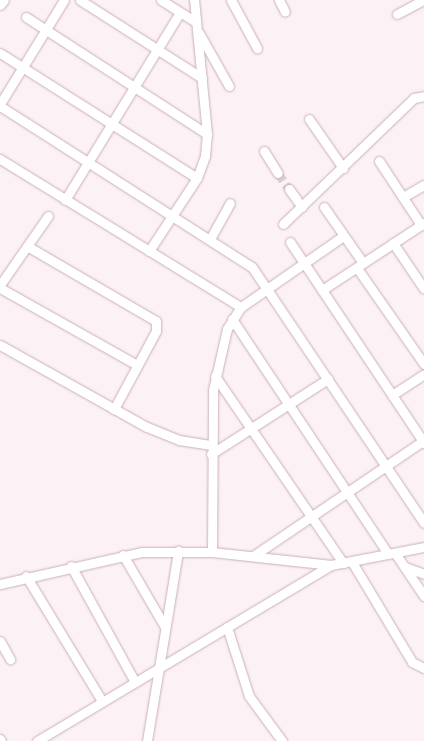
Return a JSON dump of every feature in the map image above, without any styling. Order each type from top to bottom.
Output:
[{"type":"street","points":[[0,5],[4,0]]},
{"type":"street","points":[[64,0],[0,105],[246,261],[268,287],[424,523]]},
{"type":"street","points":[[80,0],[202,78]]},
{"type":"street","points":[[161,0],[197,26],[229,86]]},
{"type":"street","points":[[149,251],[197,178],[205,156],[207,134],[194,0]]},
{"type":"street","points":[[231,0],[257,48]]},
{"type":"street","points":[[279,0],[286,12]]},
{"type":"street","points":[[397,14],[406,4],[423,0]]},
{"type":"street","points":[[65,200],[136,87],[180,12]]},
{"type":"street","points":[[26,17],[207,134]]},
{"type":"street","points":[[0,54],[197,178]]},
{"type":"street","points":[[284,224],[414,98],[424,96]]},
{"type":"street","points":[[310,119],[343,168]]},
{"type":"street","points":[[264,152],[278,172]]},
{"type":"street","points":[[0,159],[241,307]]},
{"type":"street","points":[[322,290],[422,224],[379,161]]},
{"type":"street","points":[[403,197],[424,184]]},
{"type":"street","points":[[290,189],[302,207]]},
{"type":"street","points":[[210,239],[230,203]]},
{"type":"street","points":[[324,208],[424,364]]},
{"type":"street","points":[[48,216],[0,287],[137,365]]},
{"type":"street","points":[[212,552],[212,450],[215,376],[232,319],[241,307],[343,236]]},
{"type":"street","points":[[253,556],[423,442],[290,242]]},
{"type":"street","points":[[393,244],[422,284]]},
{"type":"street","points":[[28,246],[152,316],[156,331],[114,409]]},
{"type":"street","points":[[232,319],[348,491],[391,553],[405,567],[424,596]]},
{"type":"street","points":[[0,345],[154,430],[212,450],[252,429],[328,379]]},
{"type":"street","points":[[392,396],[424,374]]},
{"type":"street","points":[[215,376],[312,516],[347,562],[412,662],[424,668]]},
{"type":"street","points":[[0,584],[26,576],[123,555],[178,551],[212,552],[332,565],[424,547]]},
{"type":"street","points":[[147,741],[178,551]]},
{"type":"street","points":[[123,555],[165,627]]},
{"type":"street","points":[[37,741],[332,565]]},
{"type":"street","points":[[71,566],[135,682]]},
{"type":"street","points":[[405,567],[424,574]]},
{"type":"street","points":[[26,576],[102,702]]},
{"type":"street","points":[[226,627],[250,696],[282,741]]},
{"type":"street","points":[[0,642],[10,659]]},
{"type":"tunnel","points":[[278,173],[289,189]]}]
